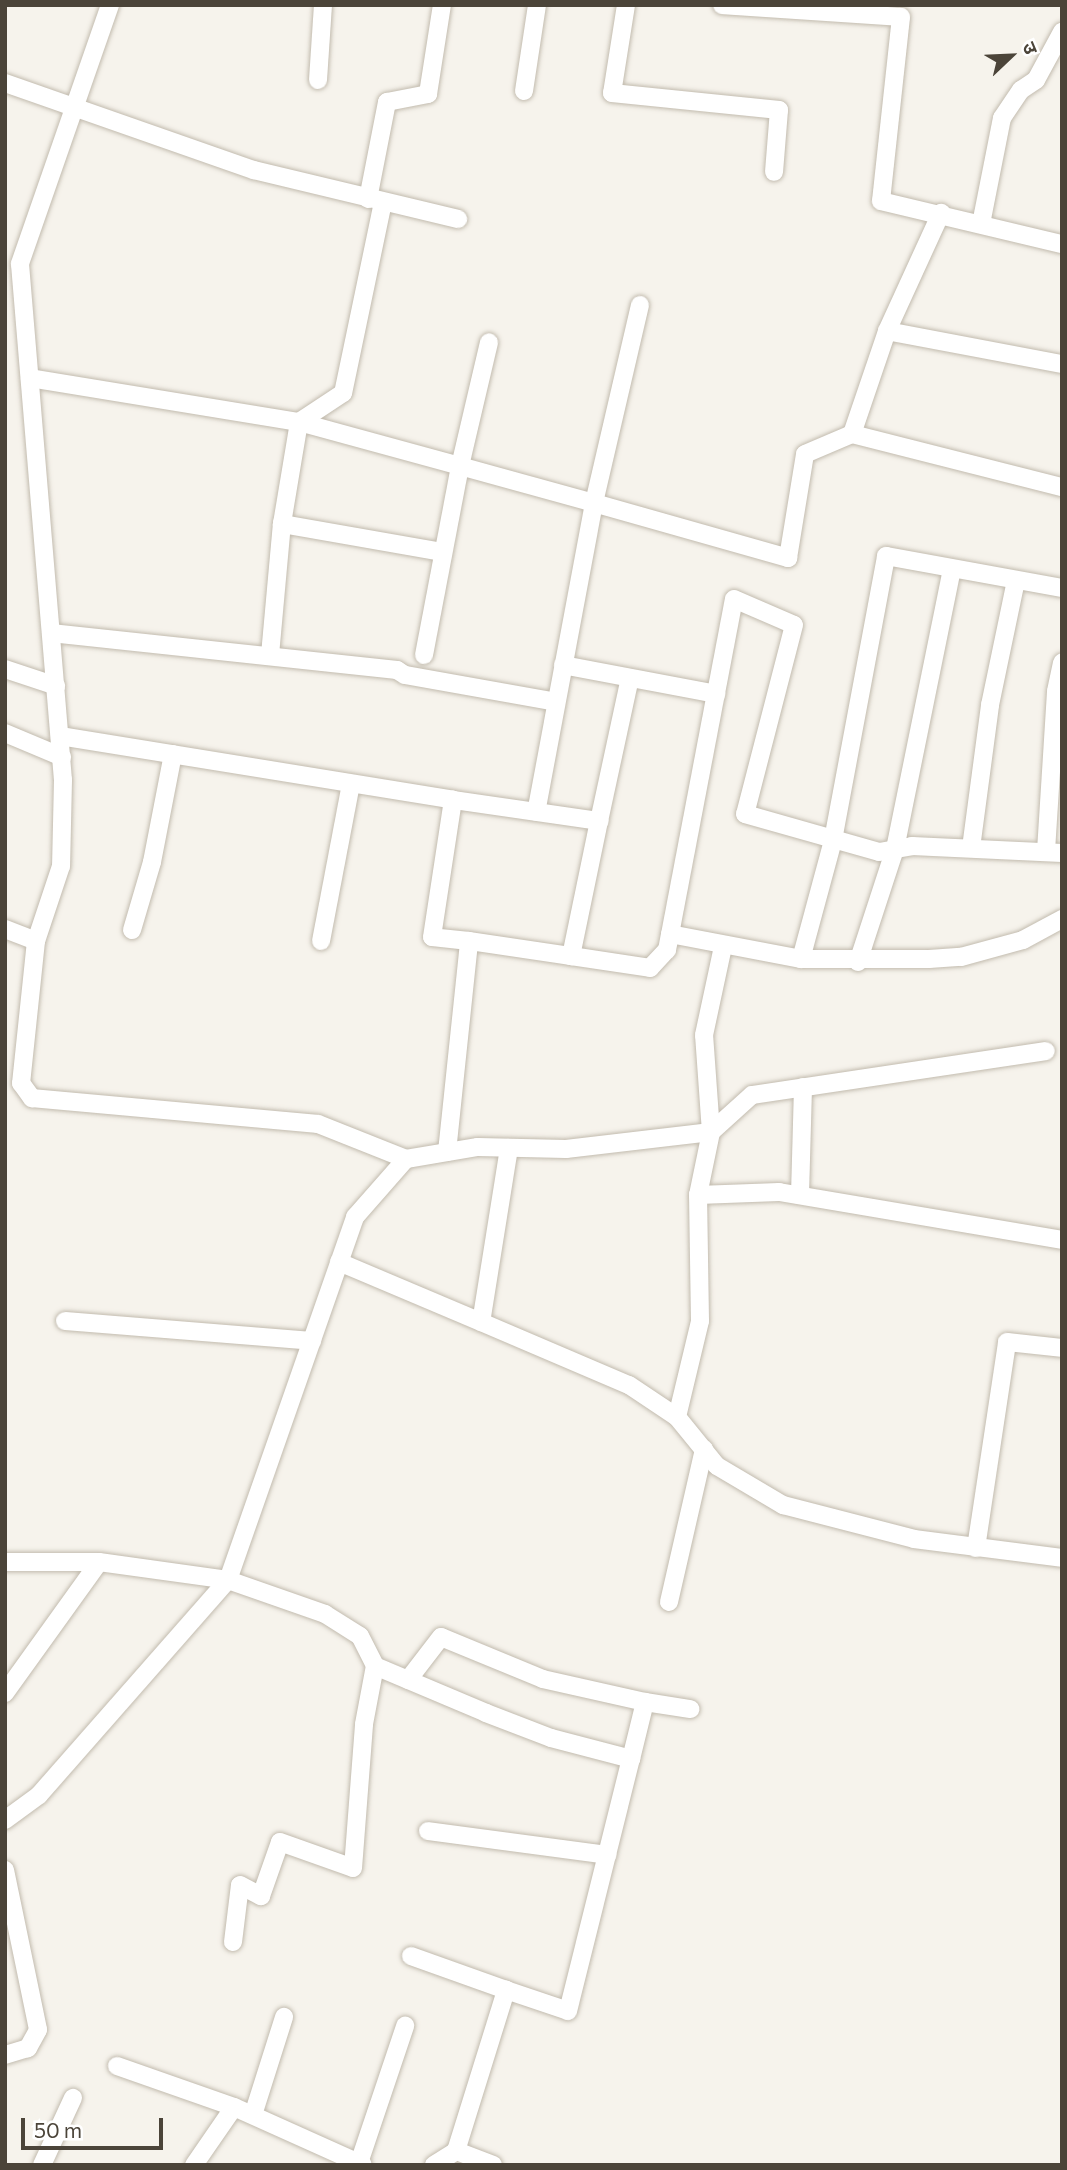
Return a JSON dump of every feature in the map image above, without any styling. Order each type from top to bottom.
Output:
[{"type":"street","points":[[110,5],[75,106],[13,261],[30,378],[62,757],[61,866],[36,941],[21,1083],[32,1098],[318,1124],[406,1160],[447,1152],[509,1148],[566,1149],[711,1132],[752,1095],[1046,1051]]},
{"type":"street","points":[[318,80],[323,5]]},
{"type":"street","points":[[270,655],[282,524],[299,422],[343,393],[375,200],[387,102],[428,94],[442,5]]},
{"type":"street","points":[[524,91],[537,5]]},
{"type":"street","points":[[626,5],[612,93],[779,110],[774,172]]},
{"type":"street","points":[[722,5],[901,18],[881,201],[941,213],[1062,244]]},
{"type":"street","points":[[981,224],[1002,118],[1021,90],[1036,80],[1062,32]]},
{"type":"street","points":[[5,83],[254,170],[458,219]]},
{"type":"street","points":[[852,434],[887,331],[941,213]]},
{"type":"street","points":[[536,812],[594,503],[640,305]]},
{"type":"street","points":[[887,331],[1062,364]]},
{"type":"street","points":[[424,655],[460,466],[489,342]]},
{"type":"street","points":[[30,378],[299,422],[788,558],[805,454],[852,434],[1062,487]]},
{"type":"street","points":[[282,524],[443,552]]},
{"type":"street","points":[[801,959],[833,840],[886,556],[1062,589]]},
{"type":"street","points":[[858,962],[895,849],[952,569]]},
{"type":"street","points":[[971,848],[990,705],[1016,581]]},
{"type":"street","points":[[453,800],[432,937],[650,968],[667,950],[734,599],[794,625],[745,814],[879,852],[895,849],[971,848],[1054,852],[1062,663]]},
{"type":"street","points":[[51,633],[397,670],[405,675],[556,702]]},
{"type":"street","points":[[564,665],[716,694]]},
{"type":"street","points":[[5,669],[56,685]]},
{"type":"street","points":[[571,956],[630,678]]},
{"type":"street","points":[[5,733],[62,757]]},
{"type":"street","points":[[60,736],[599,821]]},
{"type":"street","points":[[132,930],[152,862],[173,754]]},
{"type":"street","points":[[321,941],[351,783]]},
{"type":"street","points":[[670,934],[801,959],[858,962],[961,957],[1023,940],[1062,919]]},
{"type":"street","points":[[5,929],[36,941]]},
{"type":"street","points":[[447,1152],[469,941]]},
{"type":"street","points":[[677,1417],[700,1321],[698,1195],[711,1132],[704,1035],[723,946]]},
{"type":"street","points":[[800,1195],[803,1087]]},
{"type":"street","points":[[481,1322],[509,1148]]},
{"type":"street","points":[[5,1820],[39,1796],[228,1580],[355,1217],[406,1160]]},
{"type":"street","points":[[698,1195],[779,1192],[1062,1240]]},
{"type":"street","points":[[339,1262],[629,1385],[677,1417],[718,1466],[783,1505],[914,1539],[1062,1558]]},
{"type":"street","points":[[65,1321],[312,1341]]},
{"type":"street","points":[[976,1548],[1007,1342],[1062,1348]]},
{"type":"street","points":[[669,1601],[704,1449]]},
{"type":"street","points":[[5,1562],[99,1562],[228,1580],[325,1614],[360,1636],[375,1666],[364,1724],[354,1868],[280,1842],[261,1896],[240,1885],[233,1942]]},
{"type":"street","points":[[5,1693],[99,1562]]},
{"type":"street","points":[[408,1680],[440,1637],[543,1679],[645,1702],[690,1709]]},
{"type":"street","points":[[375,1666],[551,1738],[631,1759]]},
{"type":"street","points":[[411,1956],[568,2011],[645,1702]]},
{"type":"street","points":[[428,1831],[607,1855]]},
{"type":"street","points":[[5,1870],[11,1925],[38,2030],[28,2048],[5,2055]]},
{"type":"street","points":[[434,2165],[456,2151],[506,1990]]},
{"type":"street","points":[[253,2115],[284,2017]]},
{"type":"street","points":[[117,2066],[234,2107],[361,2164],[405,2026]]},
{"type":"street","points":[[43,2165],[73,2098]]},
{"type":"street","points":[[194,2165],[234,2107]]},
{"type":"street","points":[[456,2151],[493,2165]]}]
